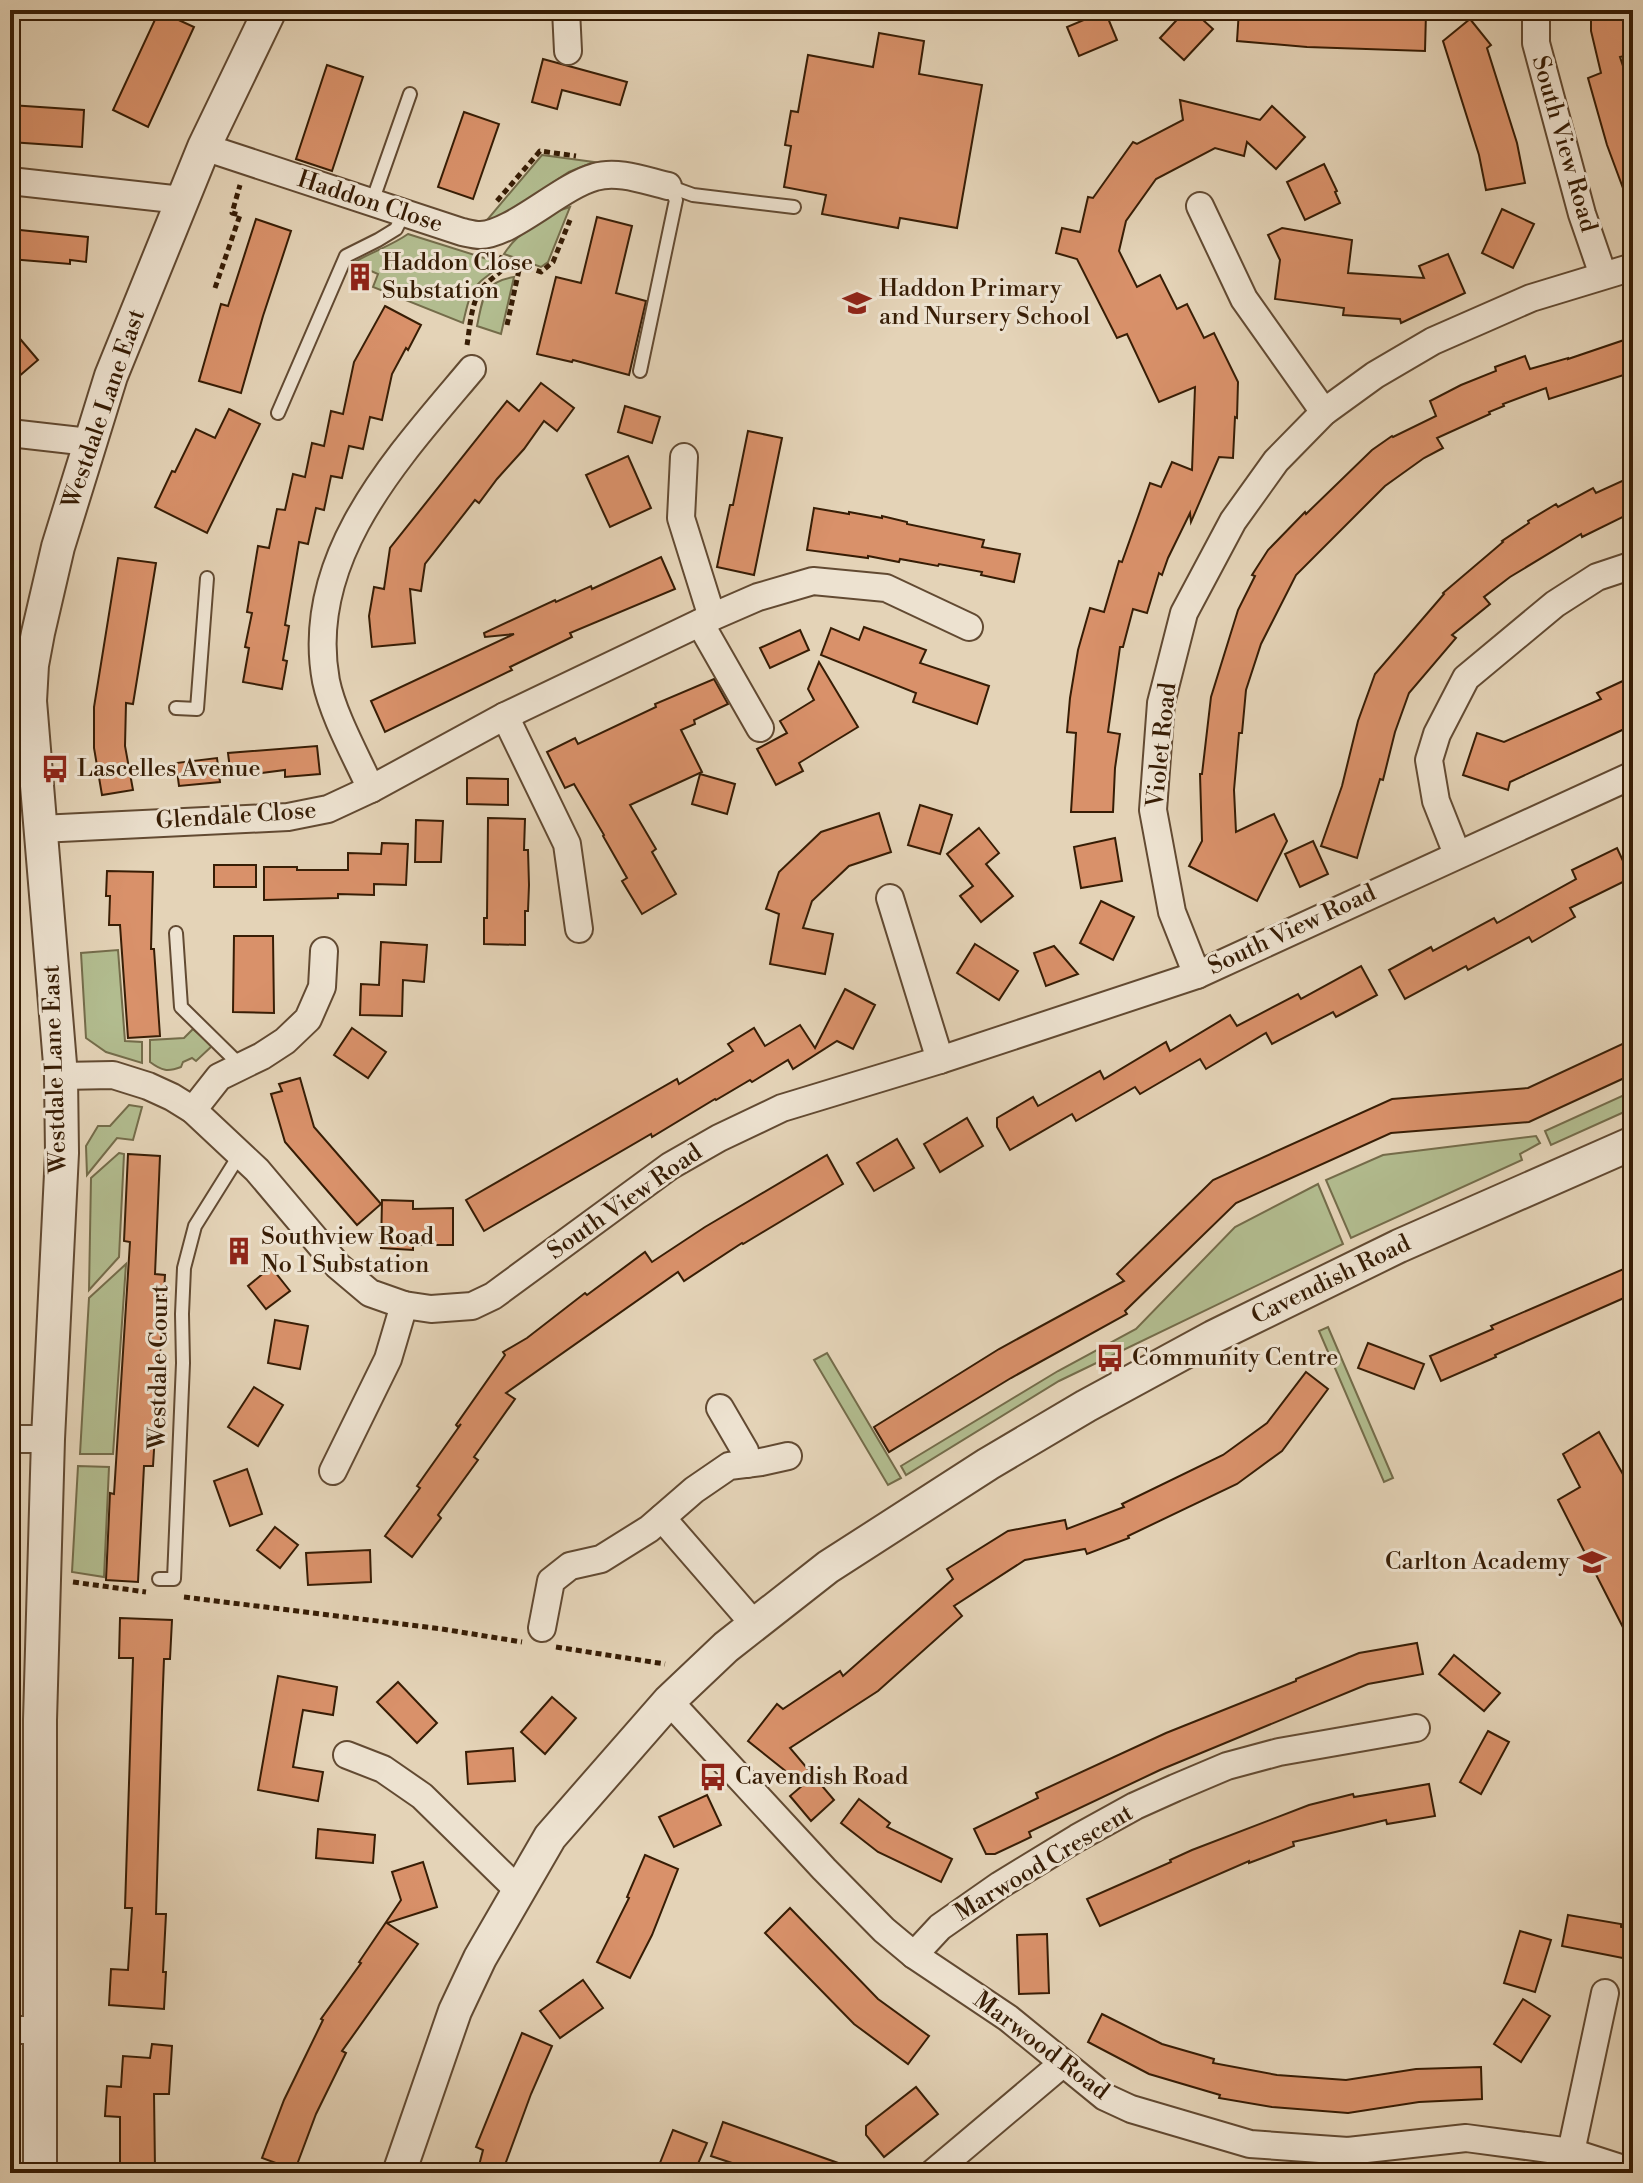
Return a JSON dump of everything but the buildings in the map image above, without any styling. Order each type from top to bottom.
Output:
[{"type":"street","name":"Westdale Lane East","points":[[40,2173],[24,2030],[40,1720],[48,1439],[62,1153],[61,1076],[40,829],[22,769],[32,665],[58,547],[111,376],[204,147],[270,10]]},
{"type":"street","points":[[566,10],[568,51]]},
{"type":"street","name":"South View Road","points":[[1536,10],[1536,43],[1582,214],[1603,275]]},
{"type":"street","name":"Haddon Close","points":[[204,147],[479,235],[489,234],[514,222],[558,194],[596,176],[619,175],[668,186]]},
{"type":"street","points":[[10,181],[182,200]]},
{"type":"street","points":[[1200,206],[1244,299],[1324,412]]},
{"type":"street","name":"Violet Road","points":[[1197,975],[1172,912],[1153,810],[1161,703],[1184,613],[1233,521],[1276,461],[1324,412],[1375,375],[1433,341],[1531,298],[1633,267]]},
{"type":"street","points":[[371,789],[326,682],[324,617],[334,573],[348,536],[383,478],[472,369]]},
{"type":"street","points":[[10,433],[89,442]]},
{"type":"street","points":[[684,457],[681,518],[706,620],[760,728]]},
{"type":"street","points":[[1457,854],[1436,801],[1429,760],[1437,734],[1466,678],[1555,604],[1597,577],[1633,565]]},
{"type":"street","name":"Glendale Close","points":[[40,829],[288,817],[328,809],[505,716],[706,620],[758,597],[813,581],[886,588],[969,627]]},
{"type":"street","points":[[505,716],[567,844],[579,929]]},
{"type":"street","name":"South View Road","points":[[61,1076],[113,1075],[148,1086],[193,1110],[257,1170],[338,1266],[370,1293],[404,1305],[431,1309],[472,1306],[493,1296],[670,1166],[782,1108],[940,1060],[1197,975],[1633,775]]},
{"type":"street","points":[[890,898],[940,1060]]},
{"type":"street","points":[[193,1110],[219,1077],[262,1056],[285,1041],[308,1019],[322,987],[324,951]]},
{"type":"street","name":"Cavendish Road","points":[[399,2173],[455,2011],[480,1958],[550,1837],[669,1701],[754,1624],[828,1567],[988,1464],[1086,1406],[1213,1337],[1399,1246],[1633,1143]]},
{"type":"street","points":[[333,1471],[388,1359],[404,1305]]},
{"type":"street","points":[[720,1408],[745,1451],[747,1464]]},
{"type":"street","points":[[10,1439],[48,1439]]},
{"type":"street","points":[[541,1639],[551,1581],[570,1566],[601,1559],[649,1529],[694,1490],[729,1466],[788,1456]]},
{"type":"street","points":[[662,1518],[754,1624]]},
{"type":"street","name":"Marwood Road","points":[[669,1701],[884,1930],[914,1955],[1008,2018],[1105,2097],[1131,2109],[1250,2144],[1348,2151],[1466,2138],[1571,2152],[1633,2172]]},
{"type":"street","name":"Marwood Crescent","points":[[914,1955],[940,1927],[1000,1885],[1135,1806],[1227,1766],[1279,1752],[1416,1728]]},
{"type":"street","points":[[347,1755],[383,1769],[422,1796],[518,1890]]},
{"type":"street","points":[[1571,2152],[1605,1993]]},
{"type":"street","points":[[933,2173],[1062,2064]]},
{"type":"lane","points":[[372,202],[410,94]]},
{"type":"lane","points":[[668,186],[693,195],[794,207]]},
{"type":"lane","points":[[640,371],[676,200],[668,186]]},
{"type":"lane","points":[[278,413],[346,256],[396,229],[404,213]]},
{"type":"lane","points":[[176,708],[197,709],[207,578]]},
{"type":"lane","points":[[176,933],[181,1007],[240,1065]]},
{"type":"lane","name":"Westdale Court","points":[[159,1579],[174,1579],[184,1268],[195,1226],[240,1154]]},
{"type":"path","points":[[215,288],[240,215],[232,213],[242,178]]},
{"type":"path","points":[[472,369],[465,351],[477,296],[511,261]]},
{"type":"path","points":[[507,325],[519,270],[525,266]]},
{"type":"path","points":[[73,1582],[147,1592]]},
{"type":"path","points":[[178,1596],[541,1639],[701,1670]]},
{"type":"green space","points":[[542,155],[594,162],[569,172],[501,217],[487,220]]},
{"type":"green space","points":[[570,207],[548,262],[541,267],[504,254],[533,225]]},
{"type":"green space","points":[[408,234],[500,263],[474,290],[463,323],[373,287],[378,274],[353,263]]},
{"type":"green space","points":[[514,277],[501,334],[477,326],[486,293],[503,279]]},
{"type":"green space","points":[[118,950],[125,1041],[142,1042],[142,1063],[106,1052],[86,1038],[81,953]]},
{"type":"green space","points":[[193,1029],[212,1046],[196,1061],[192,1058],[183,1062],[181,1067],[169,1070],[150,1062],[150,1040],[184,1038]]},
{"type":"green space","points":[[1633,1091],[1633,1108],[1551,1145],[1545,1131]]},
{"type":"green space","points":[[129,1105],[142,1107],[133,1140],[117,1138],[87,1175],[86,1146],[98,1126],[110,1126]]},
{"type":"green space","points":[[1536,1136],[1540,1143],[1520,1154],[1522,1160],[1351,1238],[1326,1180],[1383,1155]]},
{"type":"green space","points":[[119,1153],[124,1154],[119,1257],[89,1290],[91,1178]]},
{"type":"green space","points":[[1318,1184],[1343,1244],[1059,1381],[906,1475],[901,1466],[1058,1371],[1136,1329],[1235,1227]]},
{"type":"green space","points":[[126,1264],[113,1454],[80,1454],[89,1298]]},
{"type":"green space","points":[[1328,1327],[1393,1478],[1384,1482],[1319,1331]]},
{"type":"green space","points":[[827,1353],[901,1478],[888,1485],[814,1360]]},
{"type":"green space","points":[[78,1466],[109,1467],[104,1577],[72,1572]]},
{"type":"place","name":"Haddon Close Substation","points":[[360,277]]},
{"type":"place","name":"Haddon Primary and Nursery School","points":[[857,303]]},
{"type":"place","name":"Lascelles Avenue","points":[[55,769]]},
{"type":"place","name":"Southview Road No 1 Substation","points":[[239,1251]]},
{"type":"place","name":"Community Centre","points":[[1110,1358]]},
{"type":"place","name":"Carlton Academy","points":[[1592,1562]]},
{"type":"place","name":"Cavendish Road","points":[[713,1777]]}]
